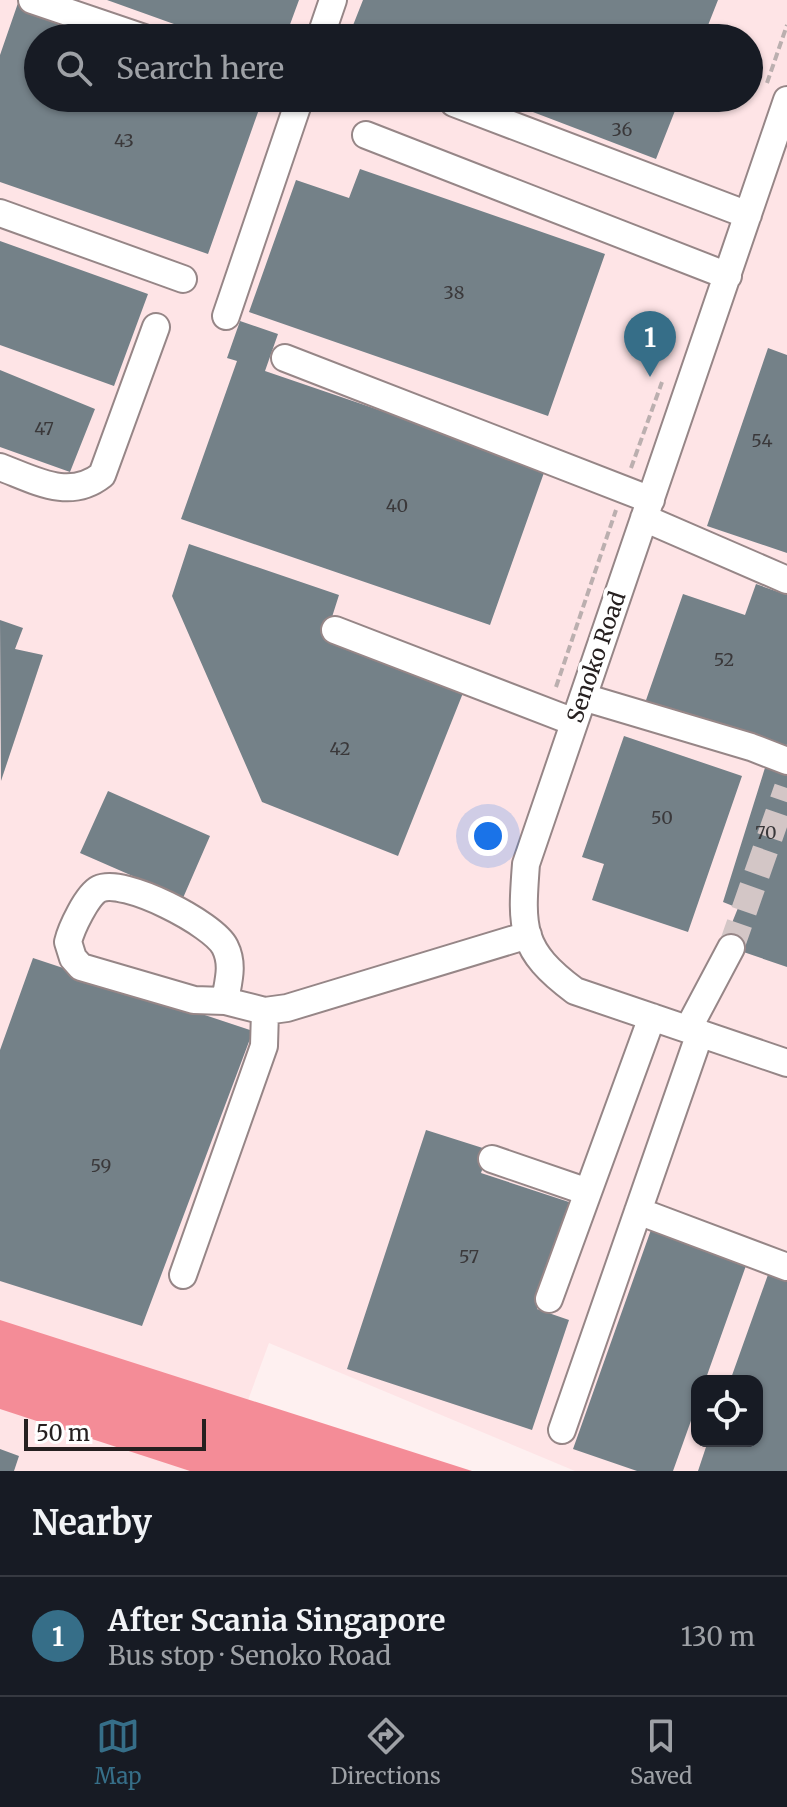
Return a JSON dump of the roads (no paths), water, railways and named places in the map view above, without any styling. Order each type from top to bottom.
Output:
[{"type":"street","points":[[32,0],[103,24]]},
{"type":"street","points":[[325,24],[333,0]]},
{"type":"street","name":"Senoko Road","points":[[787,100],[526,864],[522,911],[532,950],[553,975],[575,991],[787,1063]]},
{"type":"street","points":[[226,316],[295,112]]},
{"type":"street","points":[[478,112],[748,215]]},
{"type":"street","points":[[366,135],[728,276]]},
{"type":"street","points":[[0,213],[183,279]]},
{"type":"street","points":[[0,467],[58,488],[88,486],[102,475],[156,327]]},
{"type":"street","points":[[285,358],[647,509],[787,580]]},
{"type":"street","points":[[335,630],[578,710],[751,747],[787,761]]},
{"type":"street","points":[[225,1001],[231,966],[224,944],[206,927],[141,892],[121,886],[102,887],[93,893],[70,932],[68,942],[73,958],[81,967],[194,1000],[225,1001],[265,1011],[287,1008],[528,935]]},
{"type":"street","points":[[562,1430],[638,1211],[694,1031],[731,948]]},
{"type":"street","points":[[183,1275],[264,1046],[265,1011]]},
{"type":"street","points":[[549,1299],[652,1017]]},
{"type":"street","points":[[492,1159],[588,1192]]},
{"type":"street","points":[[638,1211],[787,1267]]},
{"type":"tunnel","points":[[731,948],[787,788]]},
{"type":"place","name":"After Scania Singapore","points":[[650,377]]}]
